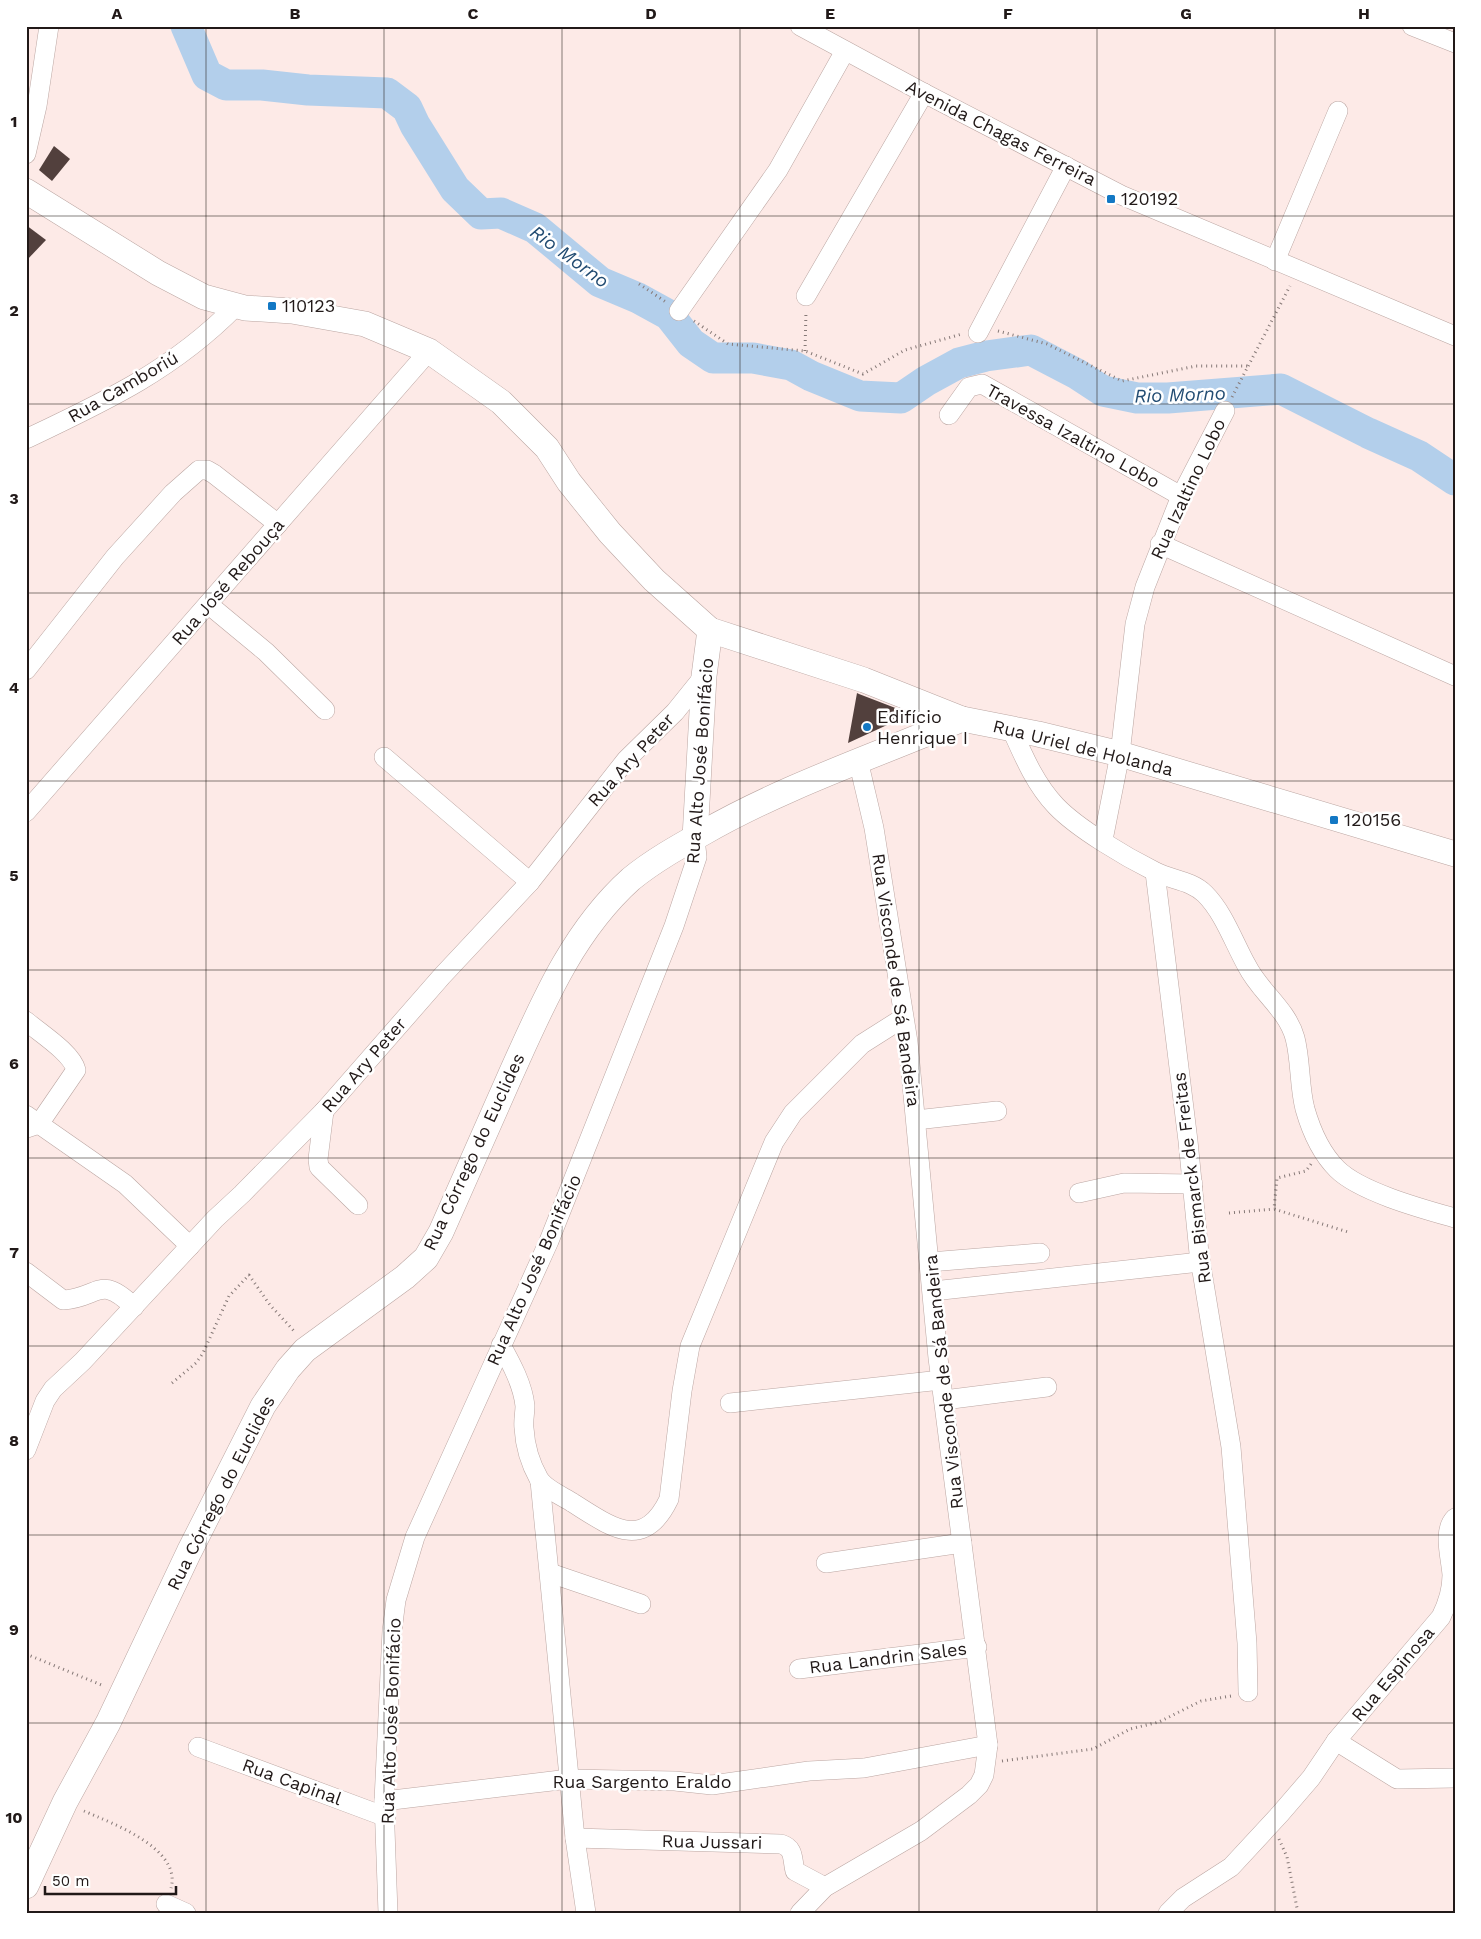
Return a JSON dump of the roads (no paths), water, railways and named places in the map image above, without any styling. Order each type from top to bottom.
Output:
[{"type":"main road","points":[[26,191],[158,273],[204,297],[236,306],[292,311],[365,324],[429,350],[501,402],[547,448],[569,482],[610,533],[654,580],[710,630]]},
{"type":"main road","name":"Rua Alto José Bonifácio","points":[[695,838],[704,676],[710,630]]},
{"type":"main road","name":"Rua Uriel de Holanda","points":[[710,630],[864,680],[962,719],[1011,728],[1120,754],[1455,854]]},
{"type":"main road","points":[[695,838],[741,811],[858,760],[962,719]]},
{"type":"main road","name":"Rua Córrego do Euclides","points":[[26,1886],[65,1802],[122,1694],[189,1552],[262,1406],[288,1369],[309,1347],[405,1277],[426,1258],[441,1232],[534,1023],[572,948],[601,910],[631,879],[664,855],[695,838]]},
{"type":"street","points":[[26,154],[37,106],[49,26]]},
{"type":"street","name":"Avenida Chagas Ferreira","points":[[800,26],[843,55],[1121,194],[1298,271],[1455,336]]},
{"type":"street","points":[[1412,26],[1455,43]]},
{"type":"street","points":[[678,311],[778,170],[843,55]]},
{"type":"street","points":[[806,296],[924,94]]},
{"type":"street","points":[[1276,261],[1338,111]]},
{"type":"street","points":[[978,333],[1066,166]]},
{"type":"street","name":"Rua Camboriú","points":[[26,439],[124,391],[170,363],[212,330],[236,306]]},
{"type":"street","name":"Rua José Rebouça","points":[[26,811],[429,350]]},
{"type":"street","name":"Travessa Izaltino Lobo","points":[[949,415],[969,386],[982,384],[1181,496]]},
{"type":"street","name":"Rua Izaltino Lobo","points":[[1103,840],[1120,754],[1135,624],[1145,587],[1160,544],[1181,496],[1224,411]]},
{"type":"street","points":[[26,670],[115,557],[173,492],[199,470],[207,470],[214,474],[278,524]]},
{"type":"street","points":[[1160,544],[1455,676]]},
{"type":"street","points":[[208,604],[266,652],[325,710]]},
{"type":"street","name":"Rua Ary Peter","points":[[26,1450],[34,1404],[53,1389],[134,1307],[190,1246],[324,1111],[442,976],[530,882],[626,760],[675,712],[704,676]]},
{"type":"street","points":[[1011,728],[1026,764],[1056,806],[1103,840],[1155,872],[1184,881],[1203,892],[1212,902],[1248,969],[1286,1017],[1295,1038],[1305,1107],[1311,1129],[1323,1150],[1346,1176],[1407,1204],[1455,1218]]},
{"type":"street","points":[[384,757],[530,882]]},
{"type":"street","name":"Rua Visconde de Sá Bandeira","points":[[800,1913],[825,1887],[921,1831],[969,1795],[979,1785],[987,1754],[977,1647],[941,1380],[908,1042],[874,828],[858,760]]},
{"type":"street","name":"Rua Alto José Bonifácio","points":[[388,1913],[385,1809],[392,1631],[396,1600],[414,1537],[549,1241],[674,926],[697,857],[695,838]]},
{"type":"street","name":"Rua Bismarck de Freitas","points":[[1155,872],[1193,1184],[1200,1262],[1231,1447],[1247,1643],[1248,1692]]},
{"type":"street","points":[[540,1481],[610,1526],[625,1532],[640,1530],[652,1524],[662,1513],[669,1499],[690,1346],[774,1142],[793,1113],[862,1044],[903,1018]]},
{"type":"street","points":[[26,1021],[65,1054],[74,1064],[76,1070],[31,1122],[125,1184],[190,1246]]},
{"type":"street","points":[[324,1111],[318,1159],[319,1167],[358,1205]]},
{"type":"street","points":[[916,1120],[997,1111]]},
{"type":"street","points":[[1079,1193],[1124,1183],[1193,1184]]},
{"type":"street","points":[[930,1262],[1040,1252]]},
{"type":"street","points":[[933,1291],[1200,1262]]},
{"type":"street","points":[[26,1272],[63,1300],[108,1289],[118,1291],[134,1307]]},
{"type":"street","points":[[501,1345],[521,1391],[525,1406],[523,1427],[527,1452],[540,1481],[575,1838],[586,1913]]},
{"type":"street","points":[[730,1403],[941,1380]]},
{"type":"street","points":[[944,1400],[1047,1387]]},
{"type":"street","name":"Rua Espinosa","points":[[1168,1913],[1183,1898],[1232,1867],[1311,1778],[1336,1741],[1441,1617],[1449,1600],[1452,1576],[1449,1529],[1455,1518]]},
{"type":"street","points":[[826,1563],[962,1543]]},
{"type":"street","points":[[550,1573],[641,1604]]},
{"type":"street","name":"Rua Landrin Sales","points":[[799,1669],[977,1647]]},
{"type":"street","name":"Rua Espinosa","points":[[1336,1741],[1397,1779],[1455,1778]]},
{"type":"street","name":"Rua Capinal","points":[[198,1747],[385,1809]]},
{"type":"street","name":"Rua Sargento Eraldo","points":[[385,1809],[569,1779],[675,1781],[712,1785],[809,1771],[864,1768],[987,1754]]},
{"type":"street","name":"Rua Jussari","points":[[575,1838],[781,1844],[786,1845],[792,1852],[795,1871],[825,1887]]},
{"type":"street","points":[[166,1904],[186,1913]]},
{"type":"waterway","name":"Rio Morno","points":[[186,26],[207,75],[226,85],[262,85],[308,90],[387,93],[407,108],[415,125],[455,189],[481,214],[501,213],[535,228],[600,282],[638,298],[669,315],[691,343],[713,358],[753,358],[791,365],[811,376],[860,396],[901,398],[926,381],[959,363],[986,356],[1031,350],[1077,374],[1103,391],[1137,398],[1168,398],[1281,389],[1368,433],[1419,456],[1455,480]]},
{"type":"place","name":"120192","points":[[1111,199]]},
{"type":"place","name":"110123","points":[[272,306]]},
{"type":"place","name":"Edifício Henrique I","points":[[867,727]]},
{"type":"place","name":"120156","points":[[1334,820]]}]
